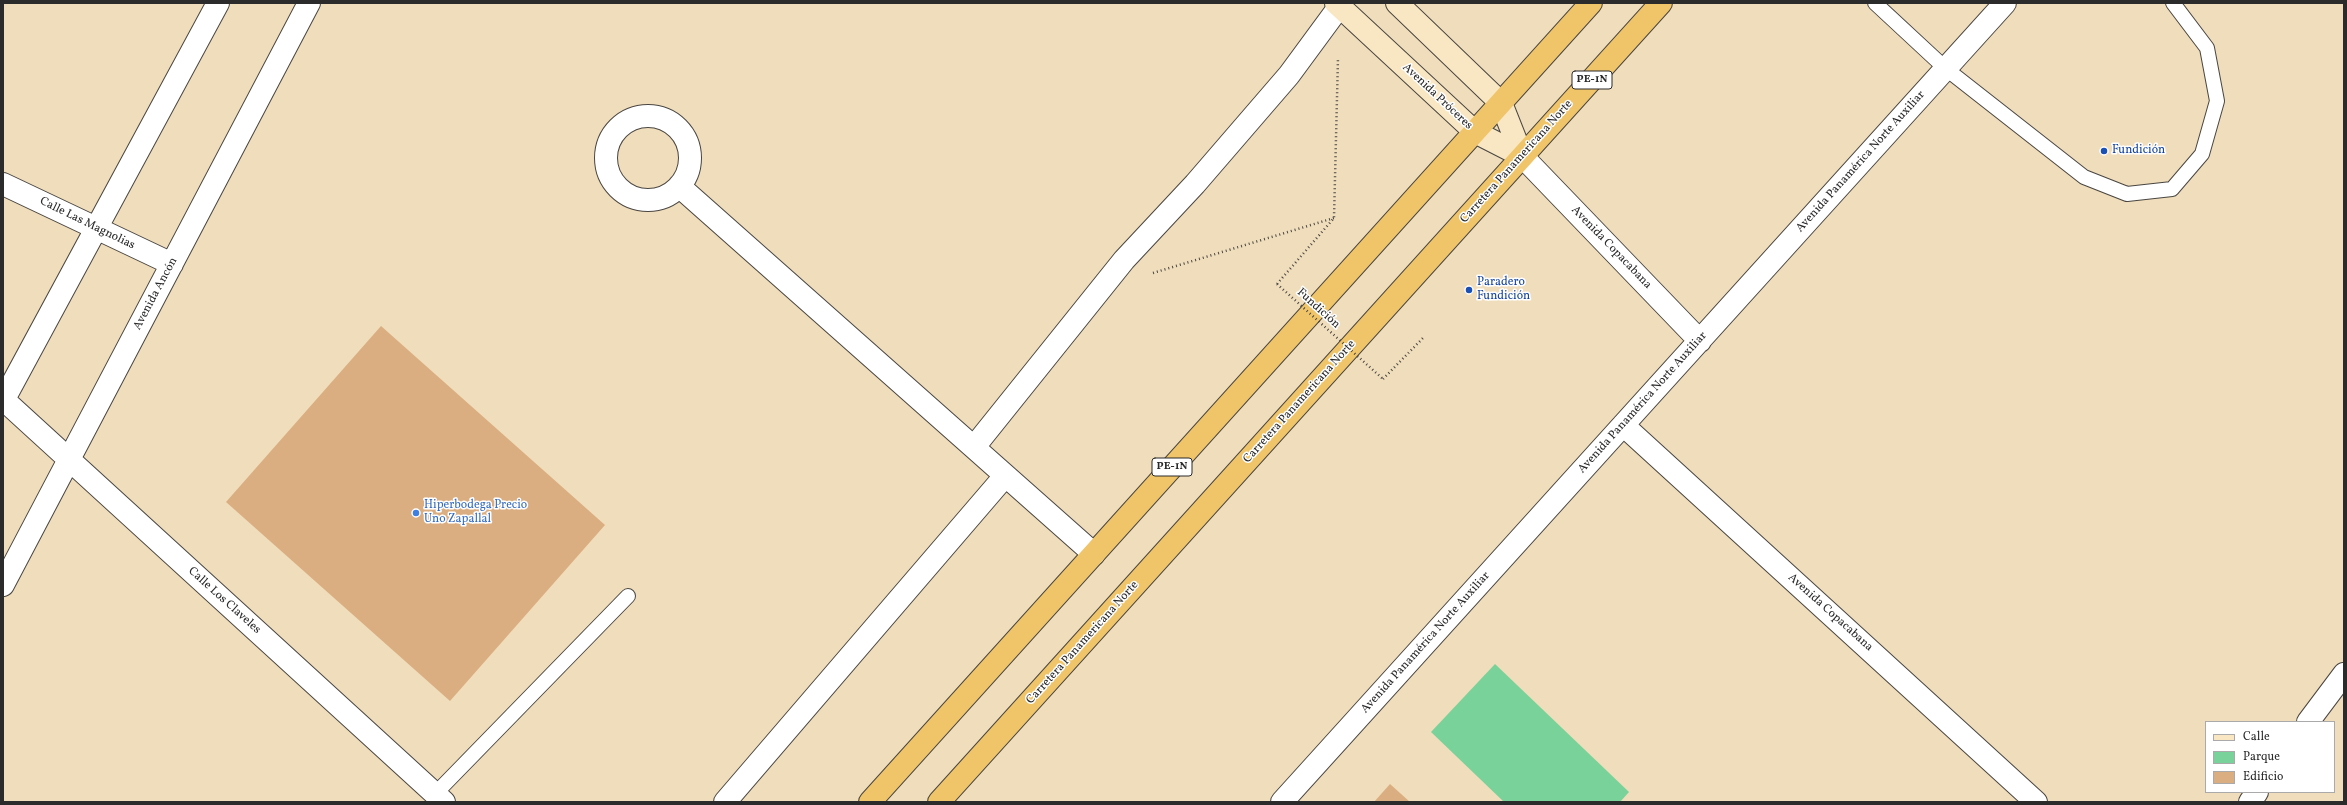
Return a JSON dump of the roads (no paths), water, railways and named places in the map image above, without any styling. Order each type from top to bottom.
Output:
[{"type":"highway","name":"PE-1N","points":[[870,802],[1590,3]]},
{"type":"highway","name":"Carretera Panamericana Norte","points":[[939,802],[1661,3]]},
{"type":"street","points":[[3,400],[218,3]]},
{"type":"street","name":"Avenida Ancón","points":[[3,585],[309,3]]},
{"type":"street","points":[[1397,3],[1501,103],[1522,156]]},
{"type":"street","name":"Avenida Panamérica Norte Auxiliar","points":[[1282,802],[2005,3]]},
{"type":"street","points":[[974,447],[1124,260],[1195,184],[1289,76],[1339,4]]},
{"type":"street","name":"Avenida Próceres","points":[[1339,4],[1475,132],[1522,156]]},
{"type":"street","name":"Avenida Copacabana","points":[[1522,156],[1700,341]]},
{"type":"street","name":"Calle Las Magnolias","points":[[3,184],[172,264]]},
{"type":"street","points":[[679,186],[1094,554]]},
{"type":"street","name":"Calle Los Claveles","points":[[3,400],[440,798]]},
{"type":"street","name":"Avenida Copacabana","points":[[1623,424],[2036,802]]},
{"type":"street","points":[[725,802],[1005,476]]},
{"type":"street","points":[[2309,721],[2344,674]]},
{"type":"street","points":[[2250,802],[2256,793]]},
{"type":"lane","points":[[1875,3],[1946,68],[2084,177],[2127,194],[2172,189],[2202,154],[2218,101],[2207,48],[2173,3]]},
{"type":"lane","points":[[440,798],[628,596]]},
{"type":"place","name":"Fundición","points":[[2104,151]]},
{"type":"place","name":"Paradero Fundición","points":[[1469,290]]},
{"type":"place","name":"Hiperbodega Precio Uno Zapallal","points":[[416,513]]}]
